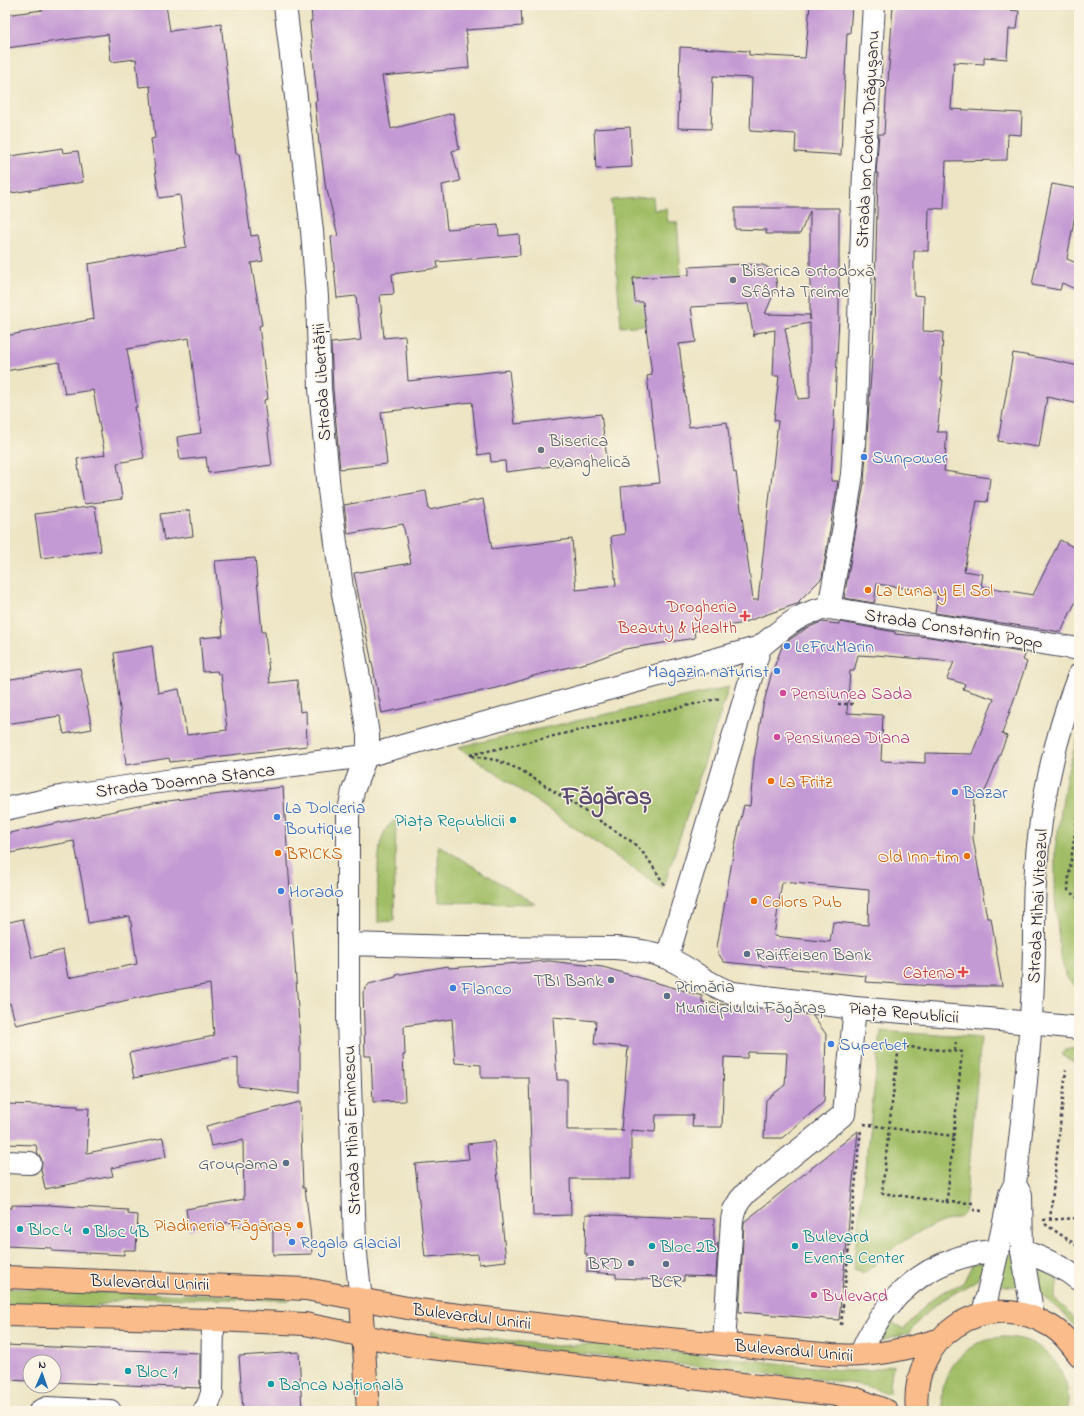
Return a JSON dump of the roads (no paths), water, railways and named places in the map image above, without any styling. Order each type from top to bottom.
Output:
[{"type":"main road","name":"Bulevardul Unirii","points":[[5,1277],[306,1289],[418,1310],[832,1355],[860,1356],[895,1351],[938,1340]]},
{"type":"main road","name":"Strada Mihai Eminescu","points":[[361,1300],[368,1411]]},
{"type":"main road","name":"Bulevardul Unirii","points":[[917,1411],[916,1391],[920,1372],[927,1356],[938,1340],[952,1329],[967,1320],[983,1314],[1000,1312],[1016,1313],[1032,1317],[1048,1324],[1066,1338],[1079,1355]]},
{"type":"main road","name":"Bulevardul Unirii","points":[[5,1315],[213,1320],[305,1324],[414,1346],[829,1394],[856,1405],[887,1411]]},
{"type":"street","name":"Strada Libertății","points":[[285,5],[305,161],[312,231],[317,297],[321,404],[329,490],[342,588],[367,726],[368,745],[366,756]]},
{"type":"street","name":"Strada Ion Codru Drăguşanu","points":[[830,608],[852,474],[856,410],[864,170],[874,5]]},
{"type":"street","points":[[348,944],[348,816],[353,791],[366,756],[760,647],[801,616],[813,610],[830,608]]},
{"type":"street","name":"Strada Constantin Popp","points":[[830,608],[1079,649]]},
{"type":"street","points":[[667,958],[760,647]]},
{"type":"street","name":"Strada Mihai Viteazul","points":[[1016,1184],[1031,1023],[1034,977],[1035,881],[1042,818],[1046,788],[1054,755],[1063,721],[1079,675]]},
{"type":"street","name":"Strada Doamna Stanca","points":[[5,809],[65,796],[173,780],[366,756]]},
{"type":"street","name":"Piața Republicii","points":[[348,944],[459,947],[615,948],[646,952],[667,958],[715,986],[732,992],[855,1008],[1079,1028]]},
{"type":"street","name":"Strada Mihai Eminescu","points":[[348,944],[348,1018],[355,1245],[361,1300]]},
{"type":"street","points":[[724,1344],[730,1245],[734,1210],[740,1200],[748,1192],[844,1114],[855,1008]]},
{"type":"street","points":[[5,1162],[30,1163]]},
{"type":"street","points":[[983,1314],[1010,1194],[1016,1184]]},
{"type":"street","points":[[1016,1184],[1021,1195],[1022,1251],[1032,1317]]},
{"type":"street","points":[[860,1356],[872,1328],[896,1297],[914,1281],[932,1269],[954,1259],[998,1250]]},
{"type":"street","points":[[1022,1251],[1044,1258],[1067,1271],[1079,1280]]},
{"type":"street","points":[[204,1411],[212,1393],[213,1320]]},
{"type":"street","points":[[40,1411],[47,1408],[110,1411]]},
{"type":"place","name":"Biserica Ortodoxă Sfânta Treime","points":[[733,280]]},
{"type":"place","name":"Biserica evanghelică","points":[[541,450]]},
{"type":"place","name":"Sunpower","points":[[864,457]]},
{"type":"place","name":"La Luna y El Sol","points":[[868,590]]},
{"type":"place","name":"Drogheria Beauty & Health","points":[[745,616]]},
{"type":"place","name":"LeFruMarin","points":[[787,646]]},
{"type":"place","name":"Magazin naturist","points":[[777,671]]},
{"type":"place","name":"Pensiunea Sada","points":[[783,693]]},
{"type":"place","name":"Pensiunea Diana","points":[[777,737]]},
{"type":"place","name":"La Fritz","points":[[771,781]]},
{"type":"place","name":"Bazar","points":[[955,792]]},
{"type":"place","name":"La Dolceria Boutique","points":[[277,817]]},
{"type":"place","name":"Piața Republicii","points":[[513,820]]},
{"type":"place","name":"BRICKS","points":[[278,853]]},
{"type":"place","name":"Old Inn-tim","points":[[967,856]]},
{"type":"place","name":"Horado","points":[[281,891]]},
{"type":"place","name":"Colors Pub","points":[[754,901]]},
{"type":"place","name":"Raiffeisen Bank","points":[[747,954]]},
{"type":"place","name":"Catena","points":[[963,972]]},
{"type":"place","name":"TBI Bank","points":[[611,980]]},
{"type":"place","name":"Flanco","points":[[453,988]]},
{"type":"place","name":"Primăria Municipiului Făgăraș","points":[[667,996]]},
{"type":"place","name":"Superbet","points":[[831,1044]]},
{"type":"place","name":"Groupama","points":[[286,1163]]},
{"type":"place","name":"Piadineria Făgăraș","points":[[300,1225]]},
{"type":"place","name":"Bloc 4","points":[[20,1229]]},
{"type":"place","name":"Bloc 4B","points":[[86,1231]]},
{"type":"place","name":"Regalo Glacial","points":[[292,1242]]},
{"type":"place","name":"Bloc 2B","points":[[652,1246]]},
{"type":"place","name":"Bulevard Events Center","points":[[795,1246]]},
{"type":"place","name":"BRD","points":[[631,1263]]},
{"type":"place","name":"BCR","points":[[666,1264]]},
{"type":"place","name":"Bulevard","points":[[814,1295]]},
{"type":"place","name":"Bloc 1","points":[[128,1371]]},
{"type":"place","name":"Banca Națională","points":[[271,1384]]},
{"type":"district","name":"Făgăraș","points":[[607,795]]}]
